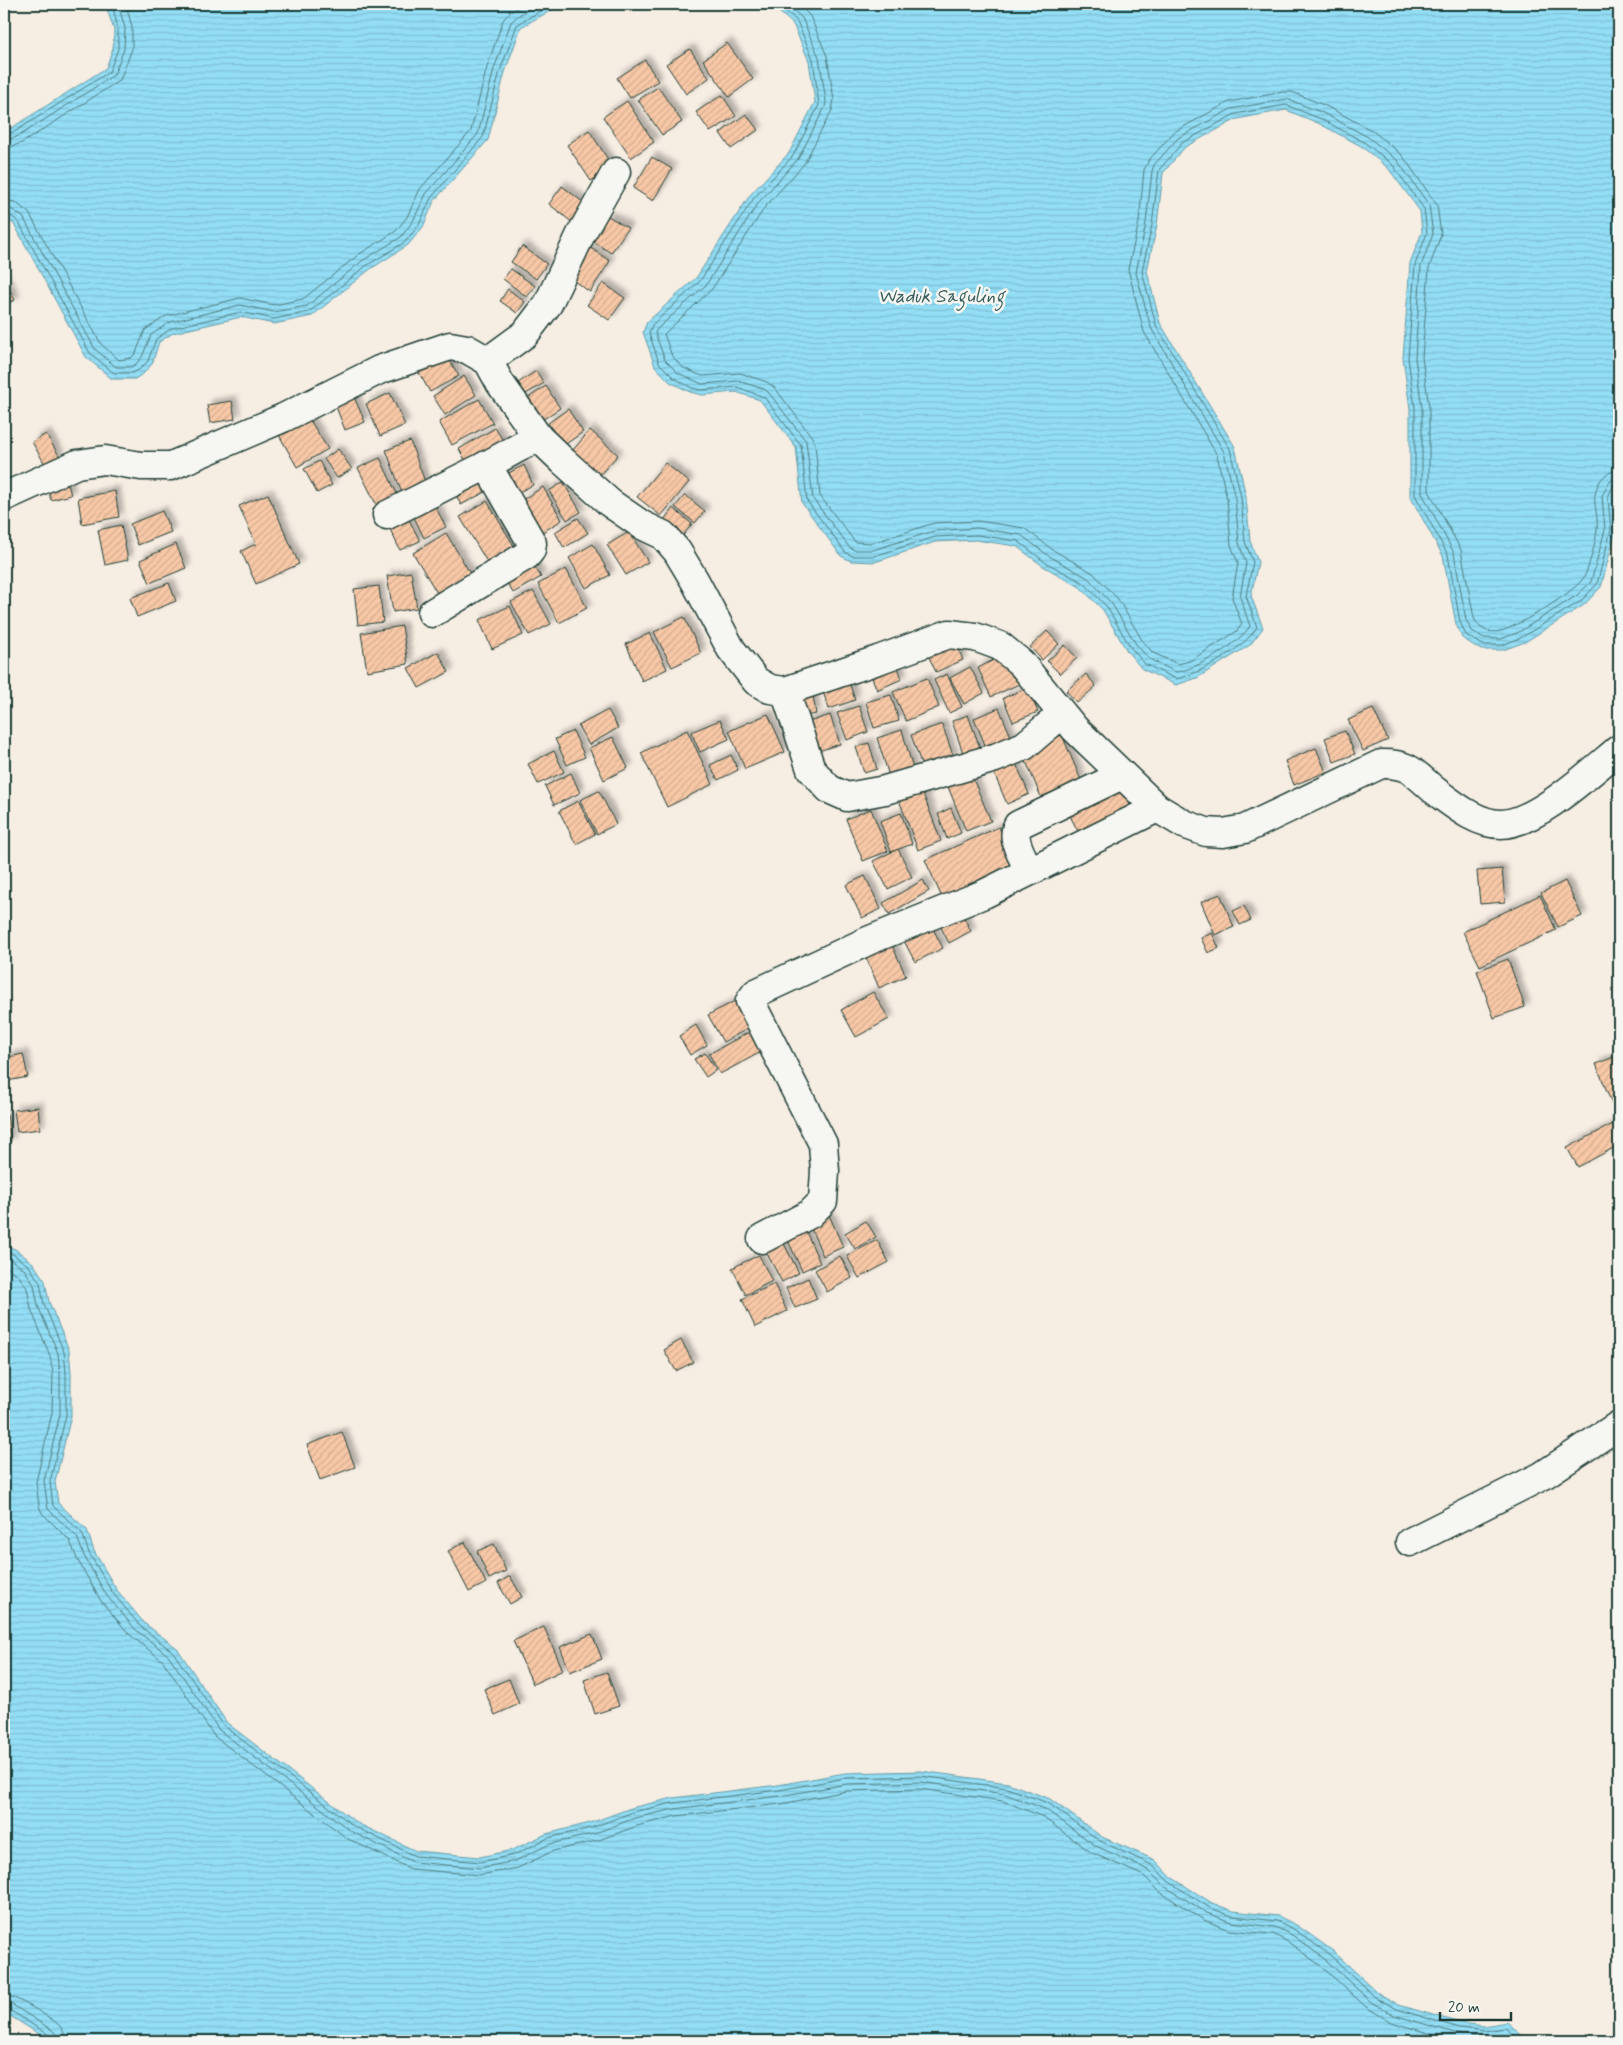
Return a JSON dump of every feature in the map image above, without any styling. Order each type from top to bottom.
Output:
[{"type":"street","points":[[488,361],[525,334],[548,304],[581,234],[616,172]]},
{"type":"street","points":[[4,496],[77,464],[105,460],[141,466],[171,466],[204,454],[283,418],[379,370],[450,346],[468,349],[488,361],[500,384],[538,437],[610,503],[642,525],[662,535],[677,551],[696,581],[731,649],[756,681],[770,689],[785,691],[949,634],[975,637],[1000,646],[1021,663],[1062,714],[1157,808],[1184,824],[1206,832],[1223,834],[1245,829],[1381,764],[1396,764],[1408,768],[1453,805],[1468,814],[1501,824],[1520,821],[1542,809],[1619,749]]},
{"type":"street","points":[[387,515],[487,466],[538,437]]},
{"type":"street","points":[[432,614],[527,555],[531,550],[532,543],[487,466]]},
{"type":"street","points":[[785,691],[811,769],[829,789],[847,797],[885,790],[995,758],[1024,746],[1062,714]]},
{"type":"street","points":[[1030,871],[1016,840],[1015,831],[1018,825],[1122,775]]},
{"type":"street","points":[[762,1239],[810,1214],[823,1201],[825,1171],[822,1144],[763,1029],[750,1001],[751,998],[756,993],[861,944],[984,894],[1157,808]]},
{"type":"street","points":[[1410,1542],[1542,1476],[1619,1425]]},
{"type":"water","points":[[107,4],[563,4],[521,27],[505,72],[488,140],[434,201],[423,227],[408,245],[369,270],[312,316],[274,324],[241,317],[173,333],[159,342],[152,364],[144,373],[135,379],[112,379],[86,357],[14,224],[4,218],[4,130],[13,127],[106,68],[113,48],[114,30]]},
{"type":"water","name":"Waduk Saguling","points":[[770,4],[1619,4],[1619,485],[1613,497],[1616,530],[1601,587],[1584,605],[1525,642],[1503,650],[1481,650],[1462,638],[1456,624],[1443,556],[1410,496],[1410,409],[1403,358],[1410,263],[1422,232],[1420,211],[1388,168],[1361,146],[1318,123],[1286,110],[1237,119],[1185,147],[1163,173],[1157,225],[1147,271],[1160,323],[1235,447],[1246,497],[1250,541],[1258,562],[1251,596],[1263,628],[1250,645],[1197,678],[1176,685],[1142,669],[1127,651],[1103,610],[1080,587],[1043,566],[1016,546],[976,540],[935,542],[875,562],[851,561],[841,556],[802,503],[796,447],[760,400],[736,392],[702,395],[690,392],[670,382],[655,366],[643,332],[647,322],[696,278],[750,195],[789,153],[815,102],[809,61],[793,24]]},
{"type":"water","points":[[4,1245],[15,1249],[33,1263],[45,1281],[49,1302],[69,1350],[71,1416],[55,1482],[58,1503],[87,1530],[94,1551],[116,1589],[144,1623],[177,1648],[227,1723],[357,1823],[416,1851],[480,1857],[512,1850],[546,1834],[590,1823],[631,1808],[673,1798],[778,1785],[845,1773],[921,1771],[1008,1783],[1050,1799],[1102,1837],[1155,1860],[1171,1877],[1212,1903],[1233,1911],[1278,1916],[1298,1926],[1333,1951],[1378,1993],[1399,2005],[1460,2023],[1484,2026],[1507,2022],[1528,2041],[50,2041],[4,2012]]},
{"type":"building","points":[[727,43],[753,79],[729,97],[703,60]]},
{"type":"building","points":[[690,49],[709,78],[686,94],[666,64]]},
{"type":"building","points":[[645,60],[658,81],[630,98],[617,78]]},
{"type":"building","points":[[658,87],[682,122],[662,135],[638,100]]},
{"type":"building","points":[[722,95],[736,116],[710,132],[696,112]]},
{"type":"building","points":[[627,101],[654,142],[631,158],[603,117]]},
{"type":"building","points":[[746,114],[758,130],[731,149],[720,133]]},
{"type":"building","points":[[589,130],[613,167],[591,181],[567,145]]},
{"type":"building","points":[[652,157],[672,169],[653,201],[633,188]]},
{"type":"building","points":[[562,186],[588,206],[574,224],[549,204]]},
{"type":"building","points":[[608,216],[628,228],[611,253],[592,241]]},
{"type":"building","points":[[522,246],[547,264],[536,279],[511,262]]},
{"type":"building","points":[[589,247],[610,261],[590,292],[568,277]]},
{"type":"building","points":[[511,269],[535,286],[527,297],[503,279]]},
{"type":"building","points":[[4,279],[15,300],[4,305]]},
{"type":"building","points":[[603,283],[625,298],[609,320],[587,305]]},
{"type":"building","points":[[508,289],[525,302],[517,313],[500,301]]},
{"type":"building","points":[[447,356],[459,376],[430,392],[419,373]]},
{"type":"building","points":[[536,371],[544,383],[526,394],[518,383]]},
{"type":"building","points":[[464,376],[476,395],[445,415],[433,396]]},
{"type":"building","points":[[546,386],[560,408],[539,422],[525,400]]},
{"type":"building","points":[[390,393],[405,425],[380,436],[366,404]]},
{"type":"building","points":[[354,397],[365,422],[345,430],[335,404]]},
{"type":"building","points":[[479,399],[493,423],[452,445],[439,422]]},
{"type":"building","points":[[232,401],[235,419],[210,423],[207,405]]},
{"type":"building","points":[[568,409],[583,432],[563,446],[548,423]]},
{"type":"building","points":[[308,417],[328,449],[297,467],[279,435]]},
{"type":"building","points":[[495,428],[506,445],[469,467],[459,449]]},
{"type":"building","points":[[590,430],[618,455],[595,480],[568,456]]},
{"type":"building","points":[[46,434],[60,457],[46,466],[32,442]]},
{"type":"building","points":[[410,441],[427,487],[403,496],[386,450]]},
{"type":"building","points":[[338,449],[352,469],[337,478],[324,459]]},
{"type":"building","points":[[380,458],[398,496],[377,506],[358,468]]},
{"type":"building","points":[[319,461],[332,485],[317,493],[304,469]]},
{"type":"building","points":[[665,463],[689,482],[661,516],[637,497]]},
{"type":"building","points":[[524,465],[533,485],[513,495],[503,476]]},
{"type":"building","points":[[477,476],[485,492],[461,505],[453,489]]},
{"type":"building","points":[[67,480],[71,495],[51,500],[47,486]]},
{"type":"building","points":[[563,482],[581,512],[567,520],[549,491]]},
{"type":"building","points":[[543,487],[562,520],[541,533],[522,500]]},
{"type":"building","points":[[115,491],[119,517],[82,524],[78,498]]},
{"type":"building","points":[[268,494],[299,564],[256,584],[241,551],[256,544],[239,506]]},
{"type":"building","points":[[685,495],[705,511],[695,523],[675,507]]},
{"type":"building","points":[[487,501],[517,551],[490,567],[460,517]]},
{"type":"building","points":[[434,504],[446,527],[424,538],[413,515]]},
{"type":"building","points":[[673,508],[692,524],[682,537],[663,521]]},
{"type":"building","points":[[162,511],[171,532],[138,545],[130,524]]},
{"type":"building","points":[[406,514],[420,541],[400,550],[387,523]]},
{"type":"building","points":[[578,518],[588,533],[564,548],[555,532]]},
{"type":"building","points":[[121,525],[128,560],[105,565],[98,530]]},
{"type":"building","points":[[629,532],[648,562],[626,575],[607,545]]},
{"type":"building","points":[[446,533],[473,578],[440,598],[413,553]]},
{"type":"building","points":[[176,544],[186,568],[150,583],[140,560]]},
{"type":"building","points":[[593,544],[610,575],[586,588],[569,558]]},
{"type":"building","points":[[529,557],[541,577],[513,593],[501,573]]},
{"type":"building","points":[[566,569],[587,608],[559,623],[538,584]]},
{"type":"building","points":[[411,572],[417,608],[393,612],[387,576]]},
{"type":"building","points":[[169,583],[176,601],[137,617],[130,598]]},
{"type":"building","points":[[379,586],[383,622],[358,625],[354,589]]},
{"type":"building","points":[[533,591],[551,624],[529,635],[511,602]]},
{"type":"building","points":[[510,606],[523,635],[492,649],[479,620]]},
{"type":"building","points":[[684,617],[701,653],[672,667],[654,632]]},
{"type":"building","points":[[402,626],[408,664],[367,671],[361,633]]},
{"type":"building","points":[[1047,631],[1059,644],[1042,660],[1030,647]]},
{"type":"building","points":[[650,633],[667,669],[642,681],[626,644]]},
{"type":"building","points":[[956,643],[963,660],[936,672],[928,655]]},
{"type":"building","points":[[1065,645],[1077,658],[1060,674],[1047,661]]},
{"type":"building","points":[[438,652],[449,672],[419,688],[408,668]]},
{"type":"building","points":[[1005,654],[1019,684],[991,697],[978,668]]},
{"type":"building","points":[[896,662],[902,679],[877,690],[870,673]]},
{"type":"building","points":[[970,667],[984,693],[964,704],[950,678]]},
{"type":"building","points":[[947,674],[962,707],[949,713],[934,680]]},
{"type":"building","points":[[1086,674],[1096,686],[1077,703],[1066,691]]},
{"type":"building","points":[[927,678],[939,707],[906,721],[893,692]]},
{"type":"building","points":[[849,682],[855,700],[829,709],[823,692]]},
{"type":"building","points":[[1027,688],[1038,712],[1013,722],[1003,698]]},
{"type":"building","points":[[891,695],[899,721],[874,728],[866,702]]},
{"type":"building","points":[[813,696],[816,714],[798,717],[795,699]]},
{"type":"building","points":[[859,706],[868,732],[847,740],[837,713]]},
{"type":"building","points":[[999,708],[1015,746],[990,757],[974,718]]},
{"type":"building","points":[[1373,709],[1388,740],[1363,751],[1348,720]]},
{"type":"building","points":[[608,710],[618,728],[589,745],[578,726]]},
{"type":"building","points":[[768,714],[785,752],[745,769],[729,731]]},
{"type":"building","points":[[830,715],[840,744],[809,754],[800,725]]},
{"type":"building","points":[[968,715],[983,756],[966,762],[952,721]]},
{"type":"building","points":[[720,720],[729,739],[700,752],[691,732]]},
{"type":"building","points":[[942,724],[954,758],[923,769],[911,735]]},
{"type":"building","points":[[687,730],[713,784],[667,807],[641,753]]},
{"type":"building","points":[[902,730],[914,772],[890,779],[877,738]]},
{"type":"building","points":[[573,731],[585,757],[567,765],[555,739]]},
{"type":"building","points":[[1345,731],[1355,754],[1334,762],[1325,738]]},
{"type":"building","points":[[1062,735],[1081,780],[1041,797],[1022,752]]},
{"type":"building","points":[[613,737],[628,768],[604,780],[589,748]]},
{"type":"building","points":[[869,743],[877,769],[864,773],[856,747]]},
{"type":"building","points":[[1316,748],[1326,772],[1294,785],[1285,761]]},
{"type":"building","points":[[554,751],[564,772],[538,784],[528,764]]},
{"type":"building","points":[[1012,754],[1029,794],[1007,804],[990,764]]},
{"type":"building","points":[[731,755],[738,770],[718,780],[710,765]]},
{"type":"building","points":[[970,772],[991,821],[966,831],[946,782]]},
{"type":"building","points":[[571,773],[580,793],[554,805],[545,786]]},
{"type":"building","points":[[1121,785],[1136,814],[1083,841],[1068,812]]},
{"type":"building","points":[[599,791],[616,824],[597,834],[580,800]]},
{"type":"building","points":[[922,791],[941,841],[918,850],[899,800]]},
{"type":"building","points":[[578,801],[595,834],[576,844],[559,811]]},
{"type":"building","points":[[951,808],[961,833],[947,839],[938,814]]},
{"type":"building","points":[[871,809],[888,851],[863,861],[846,819]]},
{"type":"building","points":[[901,813],[912,844],[891,852],[880,821]]},
{"type":"building","points":[[999,827],[1019,871],[945,904],[925,860]]},
{"type":"building","points":[[898,849],[912,877],[888,889],[873,861]]},
{"type":"building","points":[[1502,869],[1505,902],[1480,904],[1477,871]]},
{"type":"building","points":[[865,876],[881,909],[862,918],[846,885]]},
{"type":"building","points":[[923,880],[929,891],[889,914],[883,903]]},
{"type":"building","points":[[1565,881],[1582,916],[1558,927],[1541,893]]},
{"type":"building","points":[[1220,894],[1234,927],[1215,935],[1201,902]]},
{"type":"building","points":[[1540,895],[1556,930],[1480,966],[1463,932]]},
{"type":"building","points":[[1244,906],[1251,920],[1240,925],[1233,911]]},
{"type":"building","points":[[959,908],[971,931],[949,943],[937,920]]},
{"type":"building","points":[[930,923],[943,948],[915,962],[902,937]]},
{"type":"building","points":[[1212,933],[1219,948],[1208,953],[1201,938]]},
{"type":"building","points":[[891,943],[906,976],[879,988],[865,955]]},
{"type":"building","points":[[1508,959],[1525,1007],[1494,1018],[1477,971]]},
{"type":"building","points":[[873,992],[889,1019],[856,1037],[841,1010]]},
{"type":"building","points":[[739,999],[753,1026],[723,1042],[708,1015]]},
{"type":"building","points":[[696,1025],[707,1045],[690,1055],[679,1036]]},
{"type":"building","points":[[751,1031],[763,1051],[720,1074],[709,1054]]},
{"type":"building","points":[[705,1053],[716,1070],[706,1077],[694,1059]]},
{"type":"building","points":[[23,1054],[28,1077],[7,1081],[4,1058]]},
{"type":"building","points":[[1619,1055],[1619,1107],[1614,1109],[1596,1064]]},
{"type":"building","points":[[38,1107],[40,1129],[17,1132],[14,1110]]},
{"type":"building","points":[[7,1114],[11,1141],[4,1142],[4,1115]]},
{"type":"building","points":[[1613,1124],[1619,1137],[1619,1145],[1578,1167],[1567,1148]]},
{"type":"building","points":[[829,1215],[843,1247],[823,1256],[809,1224]]},
{"type":"building","points":[[866,1221],[876,1237],[855,1249],[845,1233]]},
{"type":"building","points":[[804,1227],[820,1263],[802,1271],[786,1236]]},
{"type":"building","points":[[781,1238],[799,1273],[782,1282],[764,1248]]},
{"type":"building","points":[[877,1240],[889,1262],[859,1278],[847,1256]]},
{"type":"building","points":[[759,1255],[772,1281],[746,1295],[732,1268]]},
{"type":"building","points":[[840,1256],[852,1278],[827,1292],[815,1270]]},
{"type":"building","points":[[808,1278],[817,1299],[795,1308],[786,1288]]},
{"type":"building","points":[[774,1284],[787,1311],[755,1327],[742,1299]]},
{"type":"building","points":[[681,1340],[693,1362],[676,1371],[664,1350]]},
{"type":"building","points":[[342,1432],[355,1467],[320,1480],[307,1445]]},
{"type":"building","points":[[465,1542],[486,1583],[469,1592],[448,1551]]},
{"type":"building","points":[[494,1544],[506,1571],[489,1579],[477,1551]]},
{"type":"building","points":[[510,1576],[522,1597],[510,1604],[498,1583]]},
{"type":"building","points":[[544,1627],[563,1670],[533,1684],[513,1641]]},
{"type":"building","points":[[592,1634],[602,1659],[570,1672],[560,1647]]},
{"type":"building","points":[[607,1672],[619,1706],[595,1714],[584,1680]]},
{"type":"building","points":[[509,1679],[519,1704],[495,1715],[484,1689]]}]
